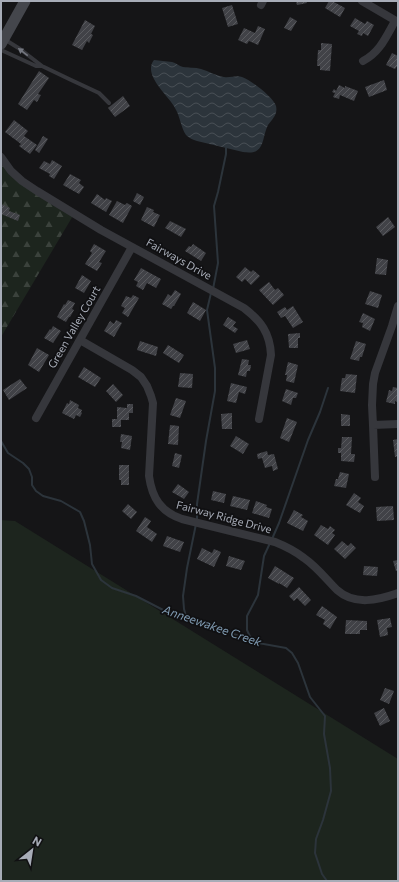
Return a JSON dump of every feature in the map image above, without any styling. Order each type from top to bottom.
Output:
[{"type":"street","points":[[3,41],[25,1]]},
{"type":"street","points":[[362,1],[397,22],[376,53],[363,61]]},
{"type":"street","name":"Fairways Drive","points":[[2,159],[11,171],[22,181],[37,191],[74,214],[244,308],[260,321],[269,338],[271,354],[259,419]]},
{"type":"street","name":"Green Valley Court","points":[[36,418],[132,246]]},
{"type":"street","points":[[375,477],[372,405],[373,384],[375,373],[398,306]]},
{"type":"street","name":"Fairway Ridge Drive","points":[[80,340],[132,370],[147,386],[153,403],[149,476],[150,484],[156,499],[165,510],[182,519],[274,542],[283,546],[304,558],[339,591],[351,598],[365,601],[375,600],[398,593]]},
{"type":"street","points":[[373,425],[398,424]]},
{"type":"lane","points":[[3,41],[20,49],[42,66],[99,93],[109,103]]},
{"type":"lane","points":[[1,50],[36,66],[42,66]]},
{"type":"green space","points":[[1,162],[74,214],[1,337]]},
{"type":"green space","points":[[1,520],[15,521],[398,759],[398,881],[1,881]]},
{"type":"water","points":[[154,60],[172,62],[183,67],[199,68],[226,77],[242,77],[262,90],[276,106],[276,112],[267,126],[260,148],[255,152],[243,152],[196,141],[187,136],[175,108],[154,79],[151,72],[151,66]]},
{"type":"building","points":[[296,1],[306,1],[307,3],[297,5]]},
{"type":"building","points":[[329,1],[332,1],[345,8],[340,17],[325,8]]},
{"type":"building","points":[[232,5],[238,24],[228,27],[222,8]]},
{"type":"building","points":[[290,17],[297,21],[291,31],[284,28]]},
{"type":"building","points":[[355,18],[365,24],[367,21],[374,25],[368,36],[363,33],[362,36],[357,34],[359,31],[350,26]]},
{"type":"building","points":[[85,20],[95,26],[89,43],[87,41],[82,50],[72,45]]},
{"type":"building","points":[[258,26],[265,29],[258,45],[249,41],[247,44],[238,40],[244,28],[255,33]]},
{"type":"building","points":[[321,43],[332,44],[330,71],[320,70],[320,66],[317,66],[318,50],[321,50]]},
{"type":"building","points":[[392,53],[398,56],[398,65],[395,69],[386,65]]},
{"type":"building","points":[[39,71],[49,78],[38,94],[41,95],[37,102],[34,100],[27,110],[18,104]]},
{"type":"building","points":[[384,80],[387,90],[369,97],[365,87]]},
{"type":"building","points":[[339,85],[358,91],[354,101],[340,95],[339,99],[333,97],[335,93],[332,92],[334,89],[336,91]]},
{"type":"building","points":[[123,96],[130,106],[115,117],[108,108]]},
{"type":"building","points":[[14,120],[28,131],[24,136],[37,145],[30,154],[19,146],[21,144],[5,132]]},
{"type":"building","points":[[43,136],[48,139],[39,153],[35,150]]},
{"type":"building","points":[[52,160],[62,166],[54,179],[49,176],[50,174],[39,168],[44,161],[50,164]]},
{"type":"building","points":[[70,174],[81,180],[79,183],[84,187],[79,194],[63,185]]},
{"type":"building","points":[[137,193],[144,197],[140,205],[133,201]]},
{"type":"building","points":[[97,194],[105,200],[106,198],[112,201],[106,212],[91,203]]},
{"type":"building","points":[[117,201],[125,205],[127,203],[132,206],[123,223],[109,215]]},
{"type":"building","points":[[1,204],[10,208],[9,211],[20,215],[18,221],[1,214]]},
{"type":"building","points":[[147,207],[160,215],[154,227],[141,220]]},
{"type":"building","points":[[388,217],[395,227],[383,236],[376,227]]},
{"type":"building","points":[[170,221],[186,229],[181,237],[165,228]]},
{"type":"building","points":[[94,244],[106,251],[99,262],[102,263],[97,271],[85,264],[92,253],[90,251]]},
{"type":"building","points":[[193,244],[206,253],[201,261],[185,251]]},
{"type":"building","points":[[377,258],[388,260],[386,275],[375,274]]},
{"type":"building","points":[[245,267],[251,272],[253,270],[260,276],[251,285],[245,279],[242,282],[236,277]]},
{"type":"building","points":[[141,268],[161,279],[156,288],[147,283],[143,290],[136,286],[138,282],[134,280]]},
{"type":"building","points":[[82,275],[91,281],[84,293],[75,288]]},
{"type":"building","points":[[269,282],[275,290],[278,288],[284,295],[273,305],[259,290]]},
{"type":"building","points":[[175,290],[181,294],[171,309],[162,304],[168,294],[171,296]]},
{"type":"building","points":[[370,291],[382,295],[378,308],[365,304]]},
{"type":"building","points":[[133,295],[139,298],[128,317],[122,313],[125,308],[121,306],[126,296],[131,298]]},
{"type":"building","points":[[68,300],[75,303],[72,309],[74,310],[66,322],[57,317]]},
{"type":"building","points":[[193,302],[206,310],[200,321],[187,313]]},
{"type":"building","points":[[293,306],[303,322],[293,328],[285,316],[281,318],[277,312],[285,307],[287,310]]},
{"type":"building","points":[[363,313],[375,319],[370,331],[362,327],[363,323],[359,322]]},
{"type":"building","points":[[228,317],[236,322],[233,326],[238,329],[235,333],[223,325]]},
{"type":"building","points":[[116,320],[122,323],[114,337],[104,331],[110,321],[114,324]]},
{"type":"building","points":[[53,326],[61,331],[53,343],[44,338]]},
{"type":"building","points":[[300,333],[300,338],[298,338],[298,348],[289,348],[288,334]]},
{"type":"building","points":[[247,340],[250,349],[236,353],[233,344]]},
{"type":"building","points":[[140,341],[158,347],[156,356],[137,350]]},
{"type":"building","points":[[356,341],[366,344],[362,357],[360,357],[359,361],[350,359]]},
{"type":"building","points":[[168,345],[184,355],[179,363],[163,353]]},
{"type":"building","points":[[37,348],[49,355],[39,372],[28,365]]},
{"type":"building","points":[[242,359],[249,360],[248,365],[251,365],[250,371],[247,371],[246,377],[238,375]]},
{"type":"building","points":[[288,362],[298,365],[294,383],[286,381],[287,375],[285,375]]},
{"type":"building","points":[[84,367],[101,378],[95,387],[78,377]]},
{"type":"building","points":[[180,373],[193,374],[192,388],[178,387]]},
{"type":"building","points":[[346,374],[357,375],[355,393],[340,391],[342,378],[345,378]]},
{"type":"building","points":[[20,379],[27,388],[9,400],[3,390]]},
{"type":"building","points":[[231,383],[247,387],[245,394],[239,392],[236,403],[227,401]]},
{"type":"building","points":[[113,384],[123,395],[116,402],[106,391]]},
{"type":"building","points":[[393,387],[398,388],[398,402],[395,401],[395,404],[386,402],[389,390],[392,391]]},
{"type":"building","points":[[286,389],[298,393],[296,398],[293,398],[291,405],[282,401]]},
{"type":"building","points":[[176,398],[186,401],[180,418],[170,415]]},
{"type":"building","points":[[70,400],[79,405],[78,408],[82,410],[80,417],[76,415],[74,419],[62,413],[67,403],[69,404]]},
{"type":"building","points":[[127,404],[133,404],[133,413],[129,413],[129,420],[121,420],[121,427],[112,427],[112,419],[117,419],[117,407],[127,408]]},
{"type":"building","points":[[232,413],[232,429],[222,429],[221,414]]},
{"type":"building","points":[[341,414],[350,415],[350,426],[341,426]]},
{"type":"building","points":[[287,418],[297,422],[289,442],[280,438]]},
{"type":"building","points":[[170,425],[179,426],[178,445],[168,444]]},
{"type":"building","points":[[121,434],[132,436],[130,450],[121,448]]},
{"type":"building","points":[[236,436],[249,444],[243,454],[230,446]]},
{"type":"building","points":[[342,437],[352,437],[351,454],[355,454],[354,462],[341,461],[341,453],[338,453],[338,448],[341,448]]},
{"type":"building","points":[[398,439],[398,456],[395,457],[393,440]]},
{"type":"building","points":[[267,451],[268,455],[274,454],[278,469],[273,471],[272,466],[265,468],[262,458],[258,459],[257,454]]},
{"type":"building","points":[[175,453],[182,455],[179,468],[172,466]]},
{"type":"building","points":[[119,465],[129,465],[129,485],[121,485],[121,480],[119,480]]},
{"type":"building","points":[[340,472],[349,474],[346,488],[334,486]]},
{"type":"building","points":[[178,484],[189,492],[184,499],[172,492]]},
{"type":"building","points":[[213,491],[226,494],[224,503],[211,500]]},
{"type":"building","points":[[354,493],[361,498],[358,502],[364,506],[360,513],[346,505]]},
{"type":"building","points":[[233,496],[250,500],[247,510],[230,506]]},
{"type":"building","points":[[256,501],[267,505],[266,507],[272,509],[269,518],[252,513]]},
{"type":"building","points":[[128,504],[137,512],[131,519],[122,511]]},
{"type":"building","points":[[393,506],[394,520],[377,521],[376,507]]},
{"type":"building","points":[[294,510],[303,515],[301,517],[308,521],[303,531],[287,523]]},
{"type":"building","points":[[145,517],[151,521],[147,527],[157,534],[152,542],[136,531]]},
{"type":"building","points":[[321,525],[328,529],[330,526],[335,530],[332,533],[335,535],[328,545],[314,535]]},
{"type":"building","points":[[167,536],[184,542],[180,552],[163,546]]},
{"type":"building","points":[[342,541],[348,546],[351,543],[356,548],[345,559],[334,549]]},
{"type":"building","points":[[202,548],[212,553],[214,549],[221,552],[214,567],[197,559]]},
{"type":"building","points":[[229,556],[245,561],[241,570],[226,566]]},
{"type":"building","points":[[398,560],[398,571],[396,571],[393,561]]},
{"type":"building","points":[[275,566],[294,578],[287,588],[268,578]]},
{"type":"building","points":[[364,566],[378,567],[377,576],[363,575]]},
{"type":"building","points":[[299,587],[311,600],[305,606],[297,598],[294,601],[289,596]]},
{"type":"building","points":[[322,606],[337,617],[330,629],[323,624],[325,620],[316,615]]},
{"type":"building","points":[[390,618],[392,627],[387,628],[388,635],[380,637],[377,620]]},
{"type":"building","points":[[346,620],[367,621],[367,630],[360,630],[360,634],[345,634]]},
{"type":"building","points":[[385,688],[394,691],[389,704],[380,700]]},
{"type":"building","points":[[384,708],[390,721],[380,726],[374,713]]},
{"type":"waterway","points":[[213,289],[218,263],[214,206],[226,154],[226,148]]},
{"type":"waterway","points":[[197,520],[197,504],[215,391],[215,368],[207,310],[211,293]]},
{"type":"waterway","points":[[272,539],[328,388]]},
{"type":"waterway","name":"Anneewakee Creek","points":[[1,441],[8,453],[29,469],[32,477],[32,485],[36,491],[43,496],[61,501],[80,512],[84,521],[90,545],[92,564],[101,580],[112,588],[136,596],[169,613],[187,620],[207,623],[253,642],[286,648],[292,653],[298,663],[310,697],[325,716],[324,734],[330,768],[331,791],[316,839],[315,853],[322,874],[327,881]]},
{"type":"waterway","points":[[187,620],[183,596],[196,524]]},
{"type":"waterway","points":[[252,641],[247,630],[247,616],[258,595],[264,556],[270,543]]}]
